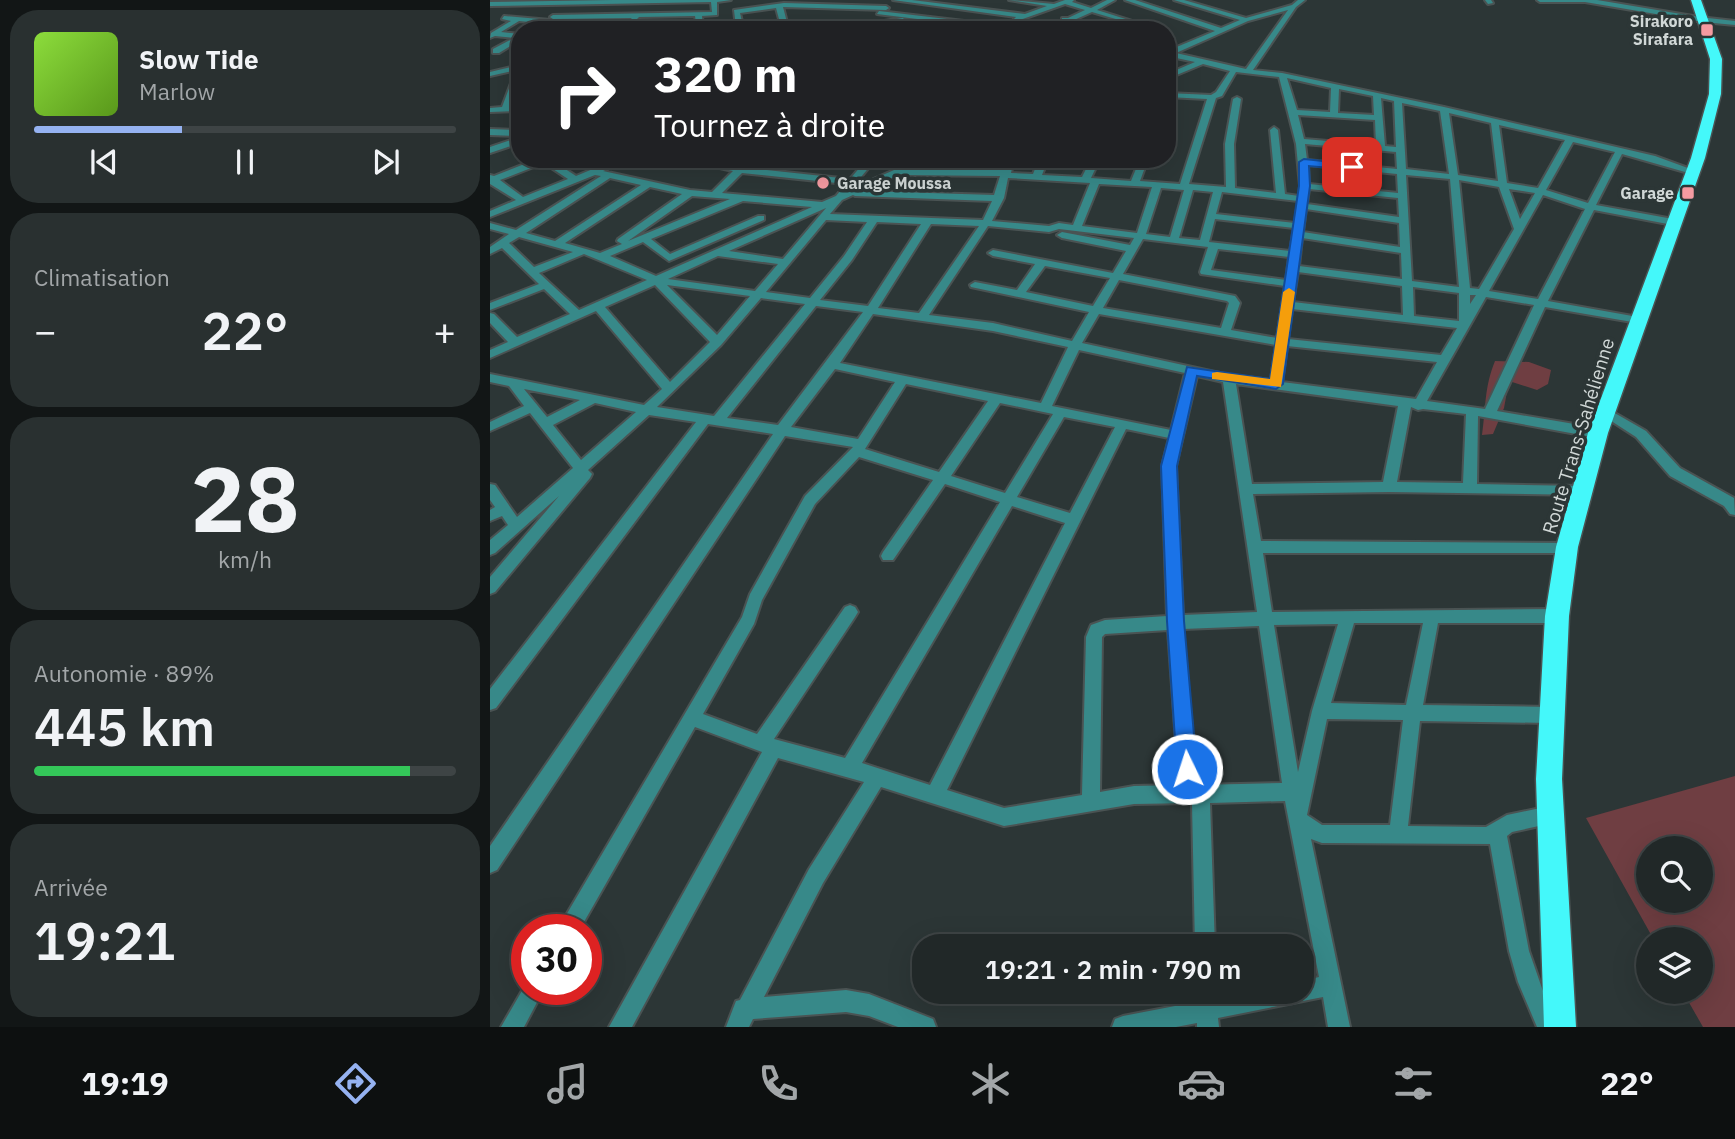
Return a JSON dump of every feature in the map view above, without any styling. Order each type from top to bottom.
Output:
[{"type":"highway","name":"Route Trans-Sahélienne","points":[[1560,1027],[1550,815],[1550,715],[1557,617],[1567,547],[1598,433],[1711,116],[1716,59],[1700,13]]},
{"type":"street","points":[[593,2],[607,0]]},
{"type":"street","points":[[504,18],[636,16],[658,19],[715,14],[715,0]]},
{"type":"street","points":[[495,4],[536,1],[728,0]]},
{"type":"street","points":[[919,21],[879,13],[896,0],[1025,16]]},
{"type":"street","points":[[1012,0],[1056,5]]},
{"type":"street","points":[[1039,11],[1069,20],[1112,0]]},
{"type":"street","points":[[1128,0],[1220,30]]},
{"type":"street","points":[[1177,0],[1245,20]]},
{"type":"street","points":[[1248,71],[1294,6],[1302,0]]},
{"type":"street","points":[[1540,0],[1586,0],[1633,8],[1700,13],[1735,23]]},
{"type":"street","points":[[1622,0],[1633,8]]},
{"type":"street","points":[[490,25],[536,1]]},
{"type":"street","points":[[632,21],[650,1]]},
{"type":"street","points":[[1013,21],[1068,1],[1122,21]]},
{"type":"street","points":[[547,21],[578,2]]},
{"type":"street","points":[[738,21],[736,11],[784,4],[809,3],[822,8],[886,8]]},
{"type":"street","points":[[1207,9],[1216,4]]},
{"type":"street","points":[[1176,50],[1245,20],[1294,6]]},
{"type":"street","points":[[765,7],[765,21]]},
{"type":"street","points":[[822,8],[827,21]]},
{"type":"street","points":[[863,14],[867,21]]},
{"type":"street","points":[[1159,21],[1170,14]]},
{"type":"street","points":[[698,15],[699,21]]},
{"type":"street","points":[[550,19],[557,21]]},
{"type":"street","points":[[491,35],[511,23]]},
{"type":"street","points":[[491,35],[511,36]]},
{"type":"street","points":[[494,53],[511,43]]},
{"type":"street","points":[[1176,56],[1234,70],[1282,75],[1444,109],[1620,150],[1692,171]]},
{"type":"street","points":[[1176,75],[1190,71],[1200,62]]},
{"type":"street","points":[[490,74],[511,70]]},
{"type":"street","points":[[1176,95],[1212,97],[1219,94],[1234,70]]},
{"type":"street","points":[[1276,384],[1305,186],[1304,162],[1282,75]]},
{"type":"street","points":[[1176,90],[1182,85]]},
{"type":"street","points":[[1334,115],[1335,86]]},
{"type":"street","points":[[506,109],[511,94]]},
{"type":"street","points":[[1377,95],[1381,148]]},
{"type":"street","points":[[1174,239],[1212,97]]},
{"type":"street","points":[[1231,190],[1228,165],[1229,129],[1237,99]]},
{"type":"street","points":[[1398,99],[1409,318]]},
{"type":"street","points":[[490,110],[511,109]]},
{"type":"street","points":[[1444,109],[1455,177],[1465,292],[1465,325]]},
{"type":"street","points":[[1293,112],[1378,118]]},
{"type":"street","points":[[1495,122],[1503,185],[1519,230]]},
{"type":"street","points":[[1202,127],[1229,129]]},
{"type":"street","points":[[1274,130],[1281,197]]},
{"type":"street","points":[[490,132],[511,133]]},
{"type":"street","points":[[1389,487],[1411,405],[1446,359],[1570,139]]},
{"type":"street","points":[[1298,141],[1400,150]]},
{"type":"street","points":[[490,150],[511,143]]},
{"type":"street","points":[[1489,414],[1541,303],[1620,150]]},
{"type":"street","points":[[1304,162],[1455,177],[1539,191],[1590,207],[1673,222]]},
{"type":"street","points":[[491,179],[522,168]]},
{"type":"street","points":[[557,168],[576,180]]},
{"type":"street","points":[[490,214],[604,168]]},
{"type":"street","points":[[730,168],[851,188],[999,198]]},
{"type":"street","points":[[490,549],[670,390],[716,342],[851,188],[863,168]]},
{"type":"street","points":[[851,188],[907,168]]},
{"type":"street","points":[[921,318],[992,214],[1008,168]]},
{"type":"street","points":[[1036,177],[1040,168]]},
{"type":"street","points":[[1076,228],[1094,168]]},
{"type":"street","points":[[1135,183],[1141,168]]},
{"type":"street","points":[[714,196],[740,170]]},
{"type":"street","points":[[595,172],[690,194],[823,205]]},
{"type":"street","points":[[898,172],[1007,174],[1231,190],[1404,221]]},
{"type":"street","points":[[490,251],[609,175]]},
{"type":"street","points":[[491,179],[523,201]]},
{"type":"street","points":[[557,244],[648,184]]},
{"type":"street","points":[[1045,408],[1075,345],[1141,235],[1157,185]]},
{"type":"street","points":[[1305,186],[1403,195]]},
{"type":"street","points":[[1219,190],[1212,216],[1205,272],[1290,284]]},
{"type":"street","points":[[601,256],[690,194]]},
{"type":"street","points":[[601,256],[741,198]]},
{"type":"street","points":[[490,354],[838,200]]},
{"type":"street","points":[[1212,216],[1405,251]]},
{"type":"street","points":[[644,238],[669,258],[761,218]]},
{"type":"street","points":[[823,218],[984,223],[1049,229],[1059,226],[1294,255]]},
{"type":"street","points":[[490,702],[711,420],[813,303],[874,219]]},
{"type":"street","points":[[490,863],[782,430],[832,365],[899,269],[905,254],[928,221]]},
{"type":"street","points":[[490,226],[601,256],[656,280],[993,327],[1229,379],[1472,411],[1598,433]]},
{"type":"street","points":[[1049,229],[1056,233],[1133,249]]},
{"type":"street","points":[[503,243],[577,316]]},
{"type":"street","points":[[532,272],[583,251]]},
{"type":"street","points":[[718,253],[785,262]]},
{"type":"street","points":[[993,253],[1231,298],[1235,303],[1225,332]]},
{"type":"street","points":[[1020,294],[1042,262]]},
{"type":"street","points":[[1292,268],[1483,293],[1638,320]]},
{"type":"street","points":[[656,280],[716,342]]},
{"type":"street","points":[[490,307],[546,285]]},
{"type":"street","points":[[975,285],[1096,310],[1282,342],[1446,359]]},
{"type":"street","points":[[1287,305],[1465,325]]},
{"type":"street","points":[[598,306],[670,390]]},
{"type":"street","points":[[490,316],[516,343]]},
{"type":"street","points":[[832,365],[1176,435]]},
{"type":"street","points":[[1192,371],[1169,466],[1175,621],[1195,794],[1204,934]]},
{"type":"street","points":[[490,378],[648,410],[782,430],[859,449],[1074,520]]},
{"type":"street","points":[[578,914],[749,619],[755,599],[810,500],[859,449],[902,379]]},
{"type":"street","points":[[1229,379],[1292,792],[1339,1027]]},
{"type":"street","points":[[513,383],[581,469]]},
{"type":"street","points":[[546,423],[593,398]]},
{"type":"street","points":[[888,556],[997,398]]},
{"type":"street","points":[[490,427],[532,407]]},
{"type":"street","points":[[849,768],[1061,411]]},
{"type":"street","points":[[1469,488],[1472,411]]},
{"type":"street","points":[[1606,412],[1641,434],[1675,472],[1729,502],[1735,510]]},
{"type":"street","points":[[934,796],[1123,423]]},
{"type":"street","points":[[490,588],[602,451]]},
{"type":"street","points":[[1245,489],[1389,487],[1581,491]]},
{"type":"street","points":[[490,489],[516,526]]},
{"type":"street","points":[[490,516],[504,509]]},
{"type":"street","points":[[1255,547],[1567,547]]},
{"type":"street","points":[[620,1027],[768,746],[850,612]]},
{"type":"street","points":[[1297,818],[1320,711],[1348,616]]},
{"type":"street","points":[[1398,835],[1413,712],[1432,616]]},
{"type":"street","points":[[1091,800],[1094,637],[1097,630],[1175,621],[1264,618],[1557,617]]},
{"type":"street","points":[[1320,711],[1550,715]]},
{"type":"street","points":[[692,718],[768,746],[849,768],[1003,817],[1025,815],[1091,800],[1134,795],[1292,792]]},
{"type":"street","points":[[741,1018],[816,876],[877,777]]},
{"type":"street","points":[[1297,818],[1309,829],[1322,834],[1486,836],[1497,833],[1507,824],[1550,815]]},
{"type":"street","points":[[1497,833],[1504,855],[1518,948],[1534,1000],[1548,1027]]},
{"type":"street","points":[[1314,989],[1331,985]]},
{"type":"street","points":[[741,1018],[846,1001],[869,1005],[925,1027]]},
{"type":"street","points":[[1124,1027],[1238,1004]]},
{"type":"street","points":[[512,1027],[525,1005]]},
{"type":"shaded area","points":[[1495,361],[1529,362],[1551,370],[1548,384],[1537,390],[1509,381],[1504,408],[1493,434],[1482,435],[1487,389]]},
{"type":"shaded area","points":[[1735,776],[1735,1027],[1703,1027],[1690,1004],[1713,1004],[1713,927],[1647,927],[1639,913],[1713,913],[1713,836],[1636,836],[1636,908],[1586,818]]},
{"type":"slow traffic","points":[[1217,376],[1276,384],[1289,292]]},
{"type":"place","name":"Sirakoro Sirafara","points":[[1707,30]]},
{"type":"place","name":"Garage Moussa","points":[[823,183]]},
{"type":"place","name":"Garage","points":[[1688,193]]},
{"type":"route","points":[[1187,769],[1175,621],[1169,466],[1192,371],[1229,379],[1276,384],[1305,186],[1304,162],[1352,167]]}]
